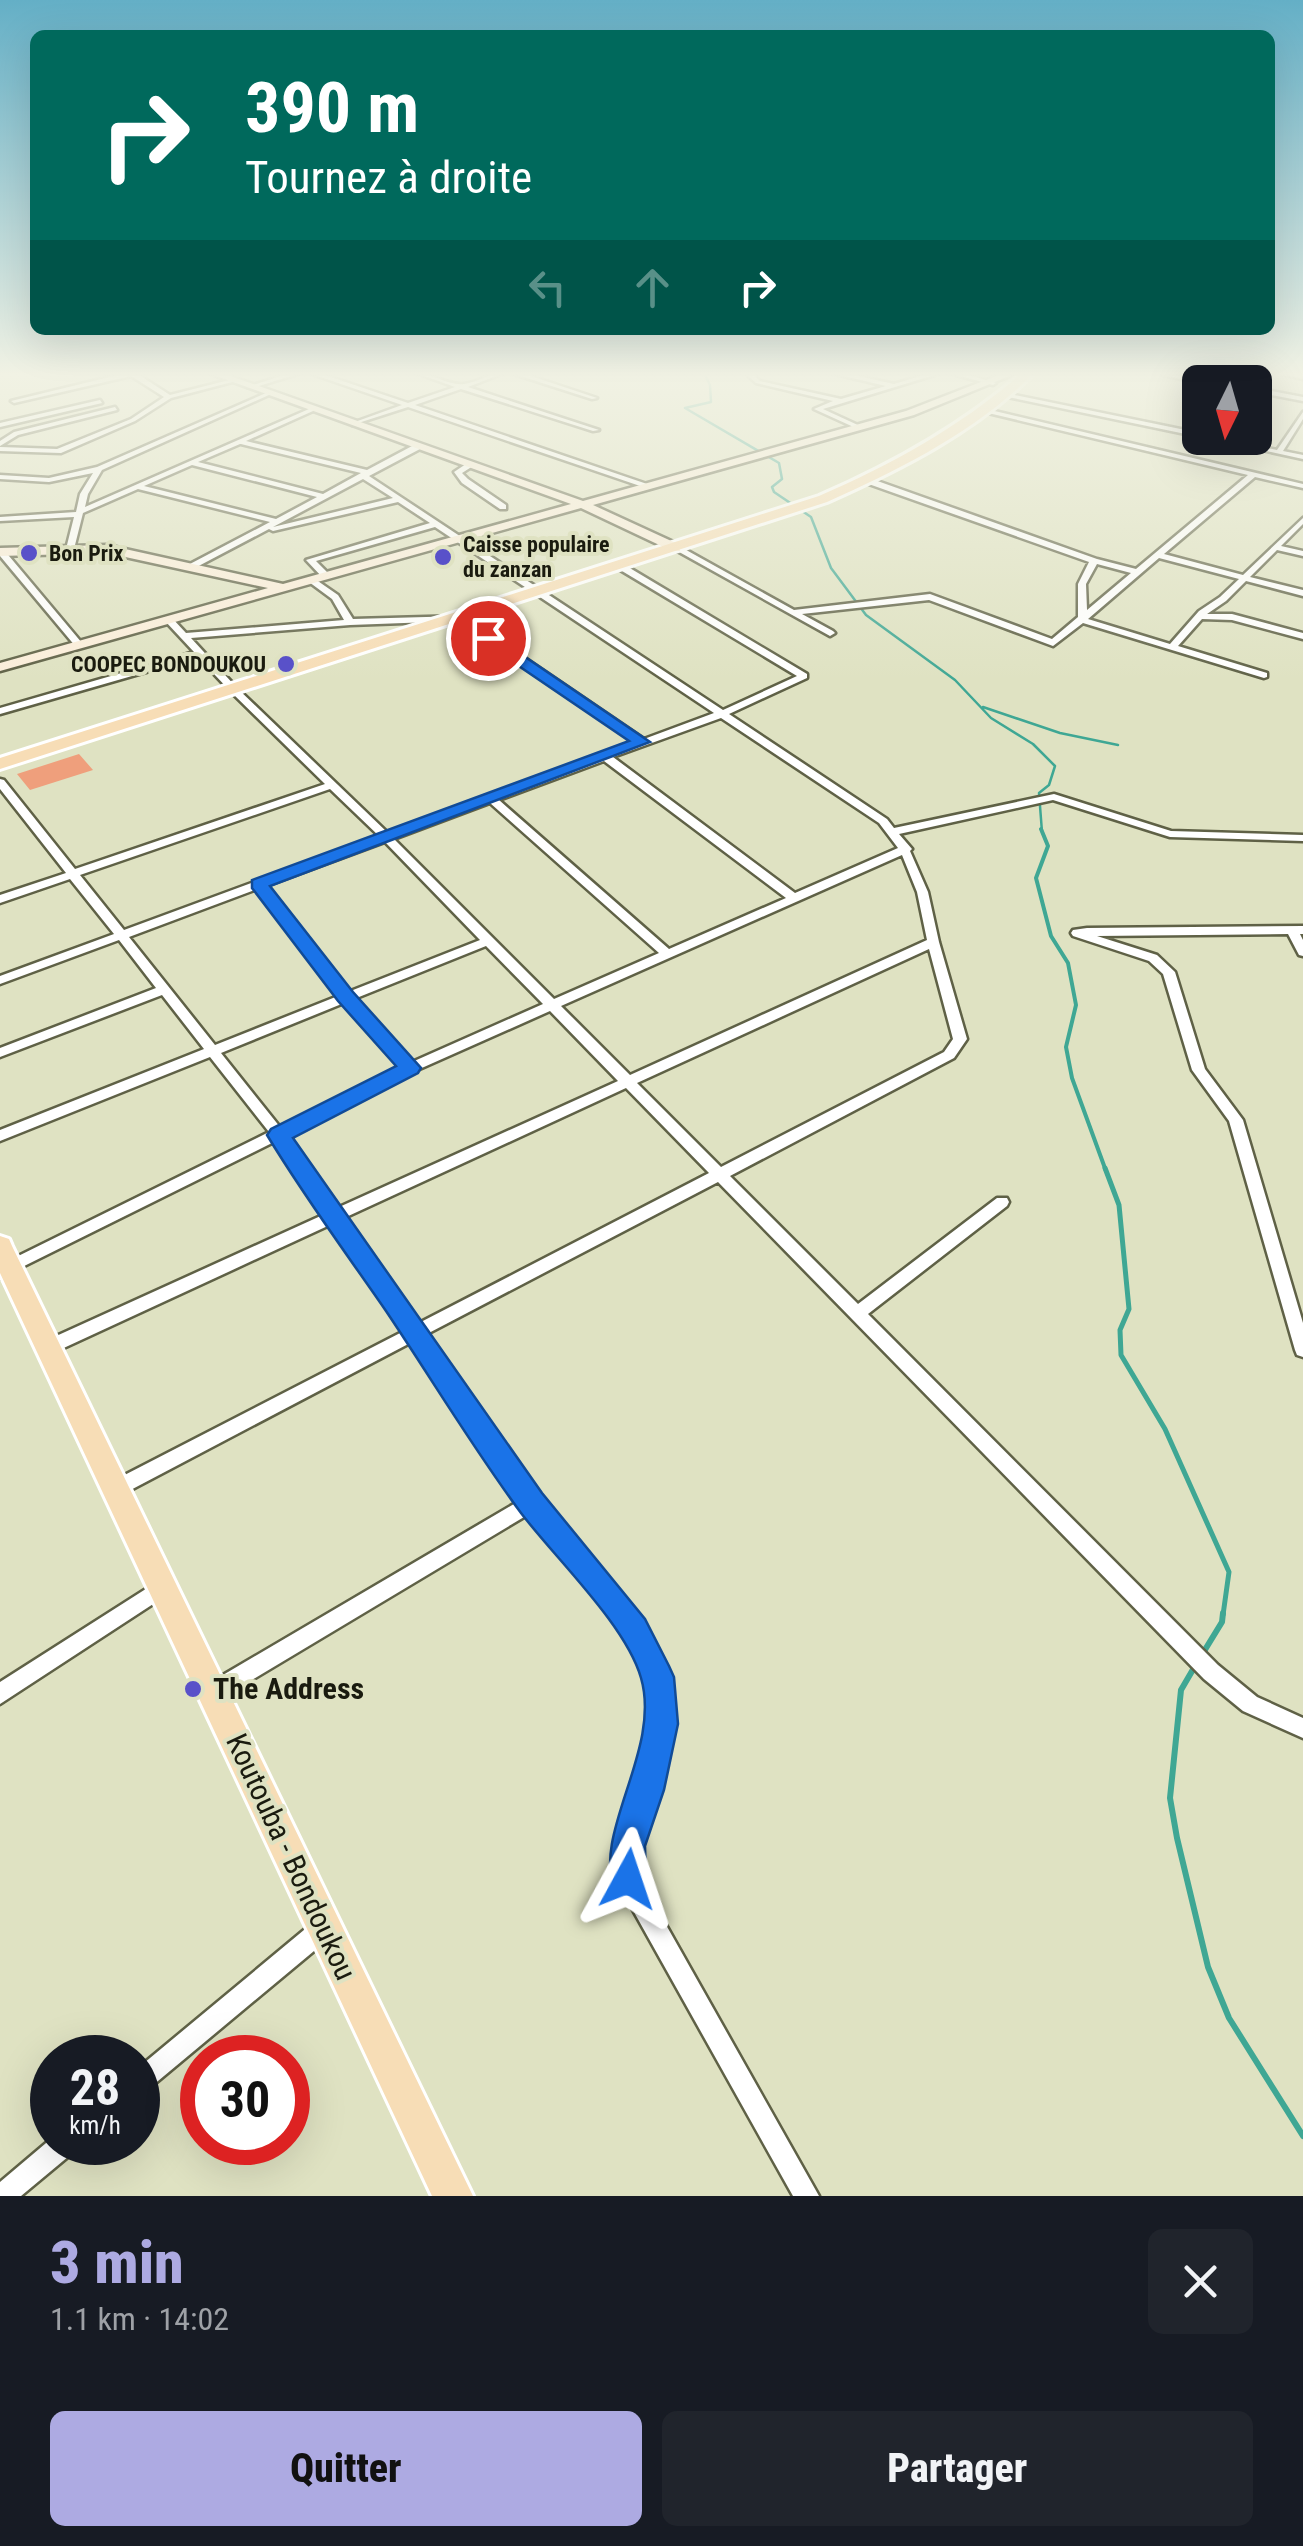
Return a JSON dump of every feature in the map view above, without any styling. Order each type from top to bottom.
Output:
[{"type":"main road","points":[[0,764],[794,510],[875,475]]},
{"type":"main road","name":"Koutouba - Bondoukou","points":[[3,1262],[49,1347],[454,2196]]},
{"type":"street","points":[[0,477],[49,480],[70,475]]},
{"type":"street","points":[[77,490],[92,475]]},
{"type":"street","points":[[0,519],[80,513],[165,475]]},
{"type":"street","points":[[242,475],[323,496]]},
{"type":"street","points":[[191,567],[363,475]]},
{"type":"street","points":[[117,1488],[719,1177],[956,1049],[960,1040],[923,884],[906,849],[882,821],[368,475]]},
{"type":"street","points":[[460,475],[503,507]]},
{"type":"street","points":[[497,475],[581,504],[676,548],[830,633]]},
{"type":"street","points":[[618,475],[646,485]]},
{"type":"street","points":[[0,667],[681,475]]},
{"type":"street","points":[[795,612],[930,597],[1053,643],[1252,475]]},
{"type":"street","points":[[1260,475],[1303,486]]},
{"type":"street","points":[[49,480],[77,490]]},
{"type":"street","points":[[866,480],[1094,562],[1137,572]]},
{"type":"street","points":[[140,487],[276,521]]},
{"type":"street","points":[[70,549],[80,513],[77,490]]},
{"type":"street","points":[[252,534],[399,499]]},
{"type":"street","points":[[1172,647],[1199,616],[1245,578],[1303,520]]},
{"type":"street","points":[[326,576],[310,560],[436,524]]},
{"type":"street","points":[[1276,547],[1303,554]]},
{"type":"street","points":[[0,552],[107,549],[282,588]]},
{"type":"street","points":[[0,552],[79,645]]},
{"type":"street","points":[[1158,556],[1303,592]]},
{"type":"street","points":[[1083,620],[1082,584],[1094,562]]},
{"type":"street","points":[[0,980],[384,835],[724,713],[804,676],[620,566]]},
{"type":"street","points":[[312,580],[335,597],[350,622]]},
{"type":"street","points":[[1199,616],[1232,617],[1303,636]]},
{"type":"street","points":[[185,636],[350,622],[460,618],[642,742]]},
{"type":"street","points":[[170,620],[234,690],[384,835],[1211,1672],[1250,1704],[1303,1728]]},
{"type":"street","points":[[1083,620],[1264,675]]},
{"type":"street","points":[[0,711],[200,653]]},
{"type":"street","points":[[606,757],[794,898]]},
{"type":"street","points":[[0,782],[279,1135],[531,1502],[634,1630],[658,1677],[661,1724],[646,1790],[627,1846],[628,1879],[807,2196]]},
{"type":"street","points":[[0,899],[331,784]]},
{"type":"street","points":[[892,832],[1054,797],[1170,834],[1303,838]]},
{"type":"street","points":[[491,798],[667,954]]},
{"type":"street","points":[[3,1262],[279,1135],[410,1068],[906,849]]},
{"type":"street","points":[[259,884],[346,996],[410,1068]]},
{"type":"street","points":[[1301,1340],[1236,1120],[1199,1070],[1169,972],[1153,958],[1077,933],[1298,930],[1303,952]]},
{"type":"street","points":[[0,1136],[488,942]]},
{"type":"street","points":[[49,1347],[624,1080],[934,942]]},
{"type":"street","points":[[0,1054],[164,990]]},
{"type":"street","points":[[856,1314],[1002,1202]]},
{"type":"street","points":[[213,1692],[531,1502]]},
{"type":"street","points":[[0,1692],[163,1587]]},
{"type":"street","points":[[160,2065],[324,1928]]},
{"type":"street","points":[[2,2196],[39,2165]]},
{"type":"shaded area","points":[[79,754],[93,770],[30,790],[17,774]]},
{"type":"waterway","points":[[781,475],[772,487],[774,492],[811,517],[831,568],[866,615],[955,680],[991,718],[1033,744],[1055,766],[1049,785],[1039,793],[1042,831]]},
{"type":"waterway","points":[[983,707],[1060,733],[1118,745]]},
{"type":"waterway","points":[[1042,831],[1048,846],[1036,878],[1051,936],[1068,963],[1076,1005],[1066,1047],[1072,1078],[1106,1171]]},
{"type":"waterway","points":[[1105,1168],[1119,1205],[1129,1309],[1120,1330],[1121,1355],[1165,1429],[1229,1572],[1223,1615]]},
{"type":"waterway","points":[[1203,1653],[1222,1622],[1223,1613]]},
{"type":"waterway","points":[[1195,1666],[1181,1690],[1170,1798],[1177,1838],[1208,1967],[1229,2018],[1303,2136]]},
{"type":"place","name":"Bon Prix","points":[[29,553]]},
{"type":"place","name":"Caisse populaire du zanzan","points":[[443,557]]},
{"type":"place","name":"COOPEC BONDOUKOU","points":[[286,664]]},
{"type":"place","name":"The Address","points":[[193,1689]]},
{"type":"route","points":[[488,638],[642,742],[259,884],[346,996],[410,1068],[279,1135],[531,1502],[634,1630],[658,1677],[661,1724],[646,1790],[627,1846],[628,1879]]}]
